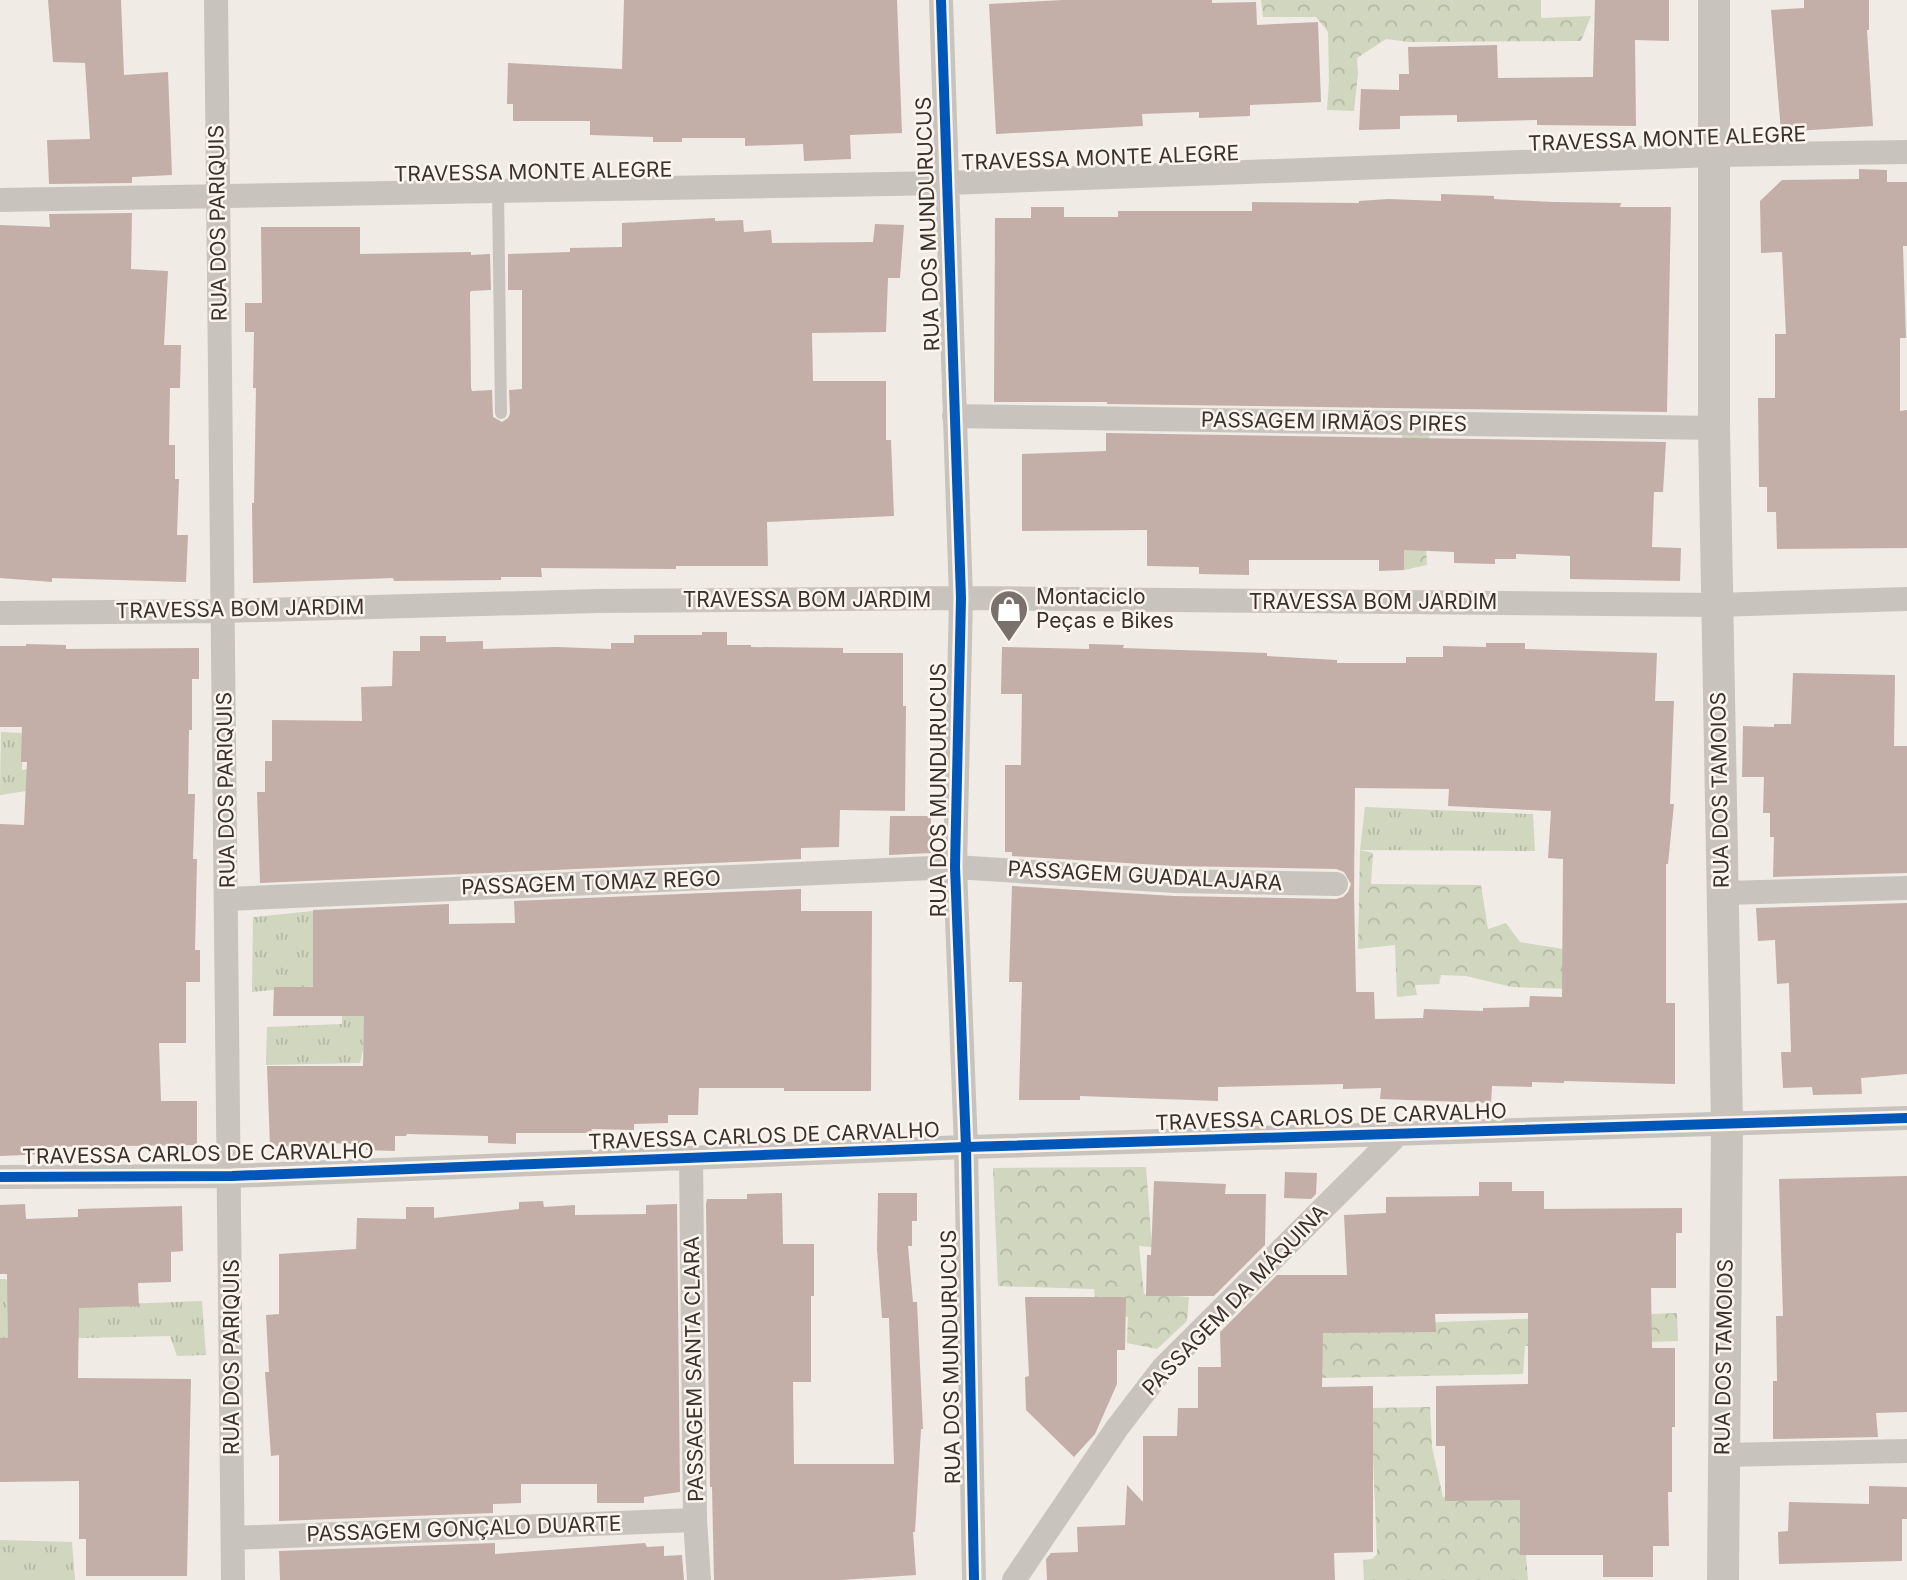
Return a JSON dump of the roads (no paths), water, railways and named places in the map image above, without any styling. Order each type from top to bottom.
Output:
[{"type":"street","name":"RUA DOS PARIQUIS","points":[[216,0],[232,1176],[233,1580]]},
{"type":"street","name":"RUA DOS MUNDURUCUS","points":[[941,0],[961,598],[955,867],[967,1147],[974,1580]]},
{"type":"street","name":"RUA DOS TAMOIOS","points":[[1714,0],[1714,428],[1727,1124],[1723,1580]]},
{"type":"street","name":"TRAVESSA MONTE ALEGRE","points":[[0,200],[946,183],[1714,155],[1907,152]]},
{"type":"street","name":"PASSAGEM IRMÃOS PIRES","points":[[954,416],[1714,428]]},
{"type":"street","name":"TRAVESSA BOM JARDIM","points":[[0,613],[223,611],[598,601],[961,598],[1717,605],[1907,598]]},
{"type":"street","name":"PASSAGEM GUADALAJARA","points":[[955,867],[1174,881],[1336,884]]},
{"type":"street","name":"PASSAGEM TOMAZ REGO","points":[[228,899],[955,867]]},
{"type":"street","points":[[1722,893],[1907,888]]},
{"type":"street","name":"TRAVESSA CARLOS DE CARVALHO","points":[[0,1177],[232,1176],[967,1147],[1907,1118]]},
{"type":"street","name":"PASSAGEM DA MÁQUINA","points":[[1014,1580],[1117,1428],[1163,1368],[1398,1134]]},
{"type":"street","name":"PASSAGEM SANTA CLARA","points":[[691,1158],[695,1520],[699,1580]]},
{"type":"street","points":[[1723,1455],[1907,1451]]},
{"type":"street","name":"PASSAGEM GONÇALO DUARTE","points":[[233,1538],[695,1520]]},
{"type":"lane","points":[[498,192],[501,413]]},
{"type":"place","name":"Montaciclo Peças e Bikes","points":[[1009,643]]}]
